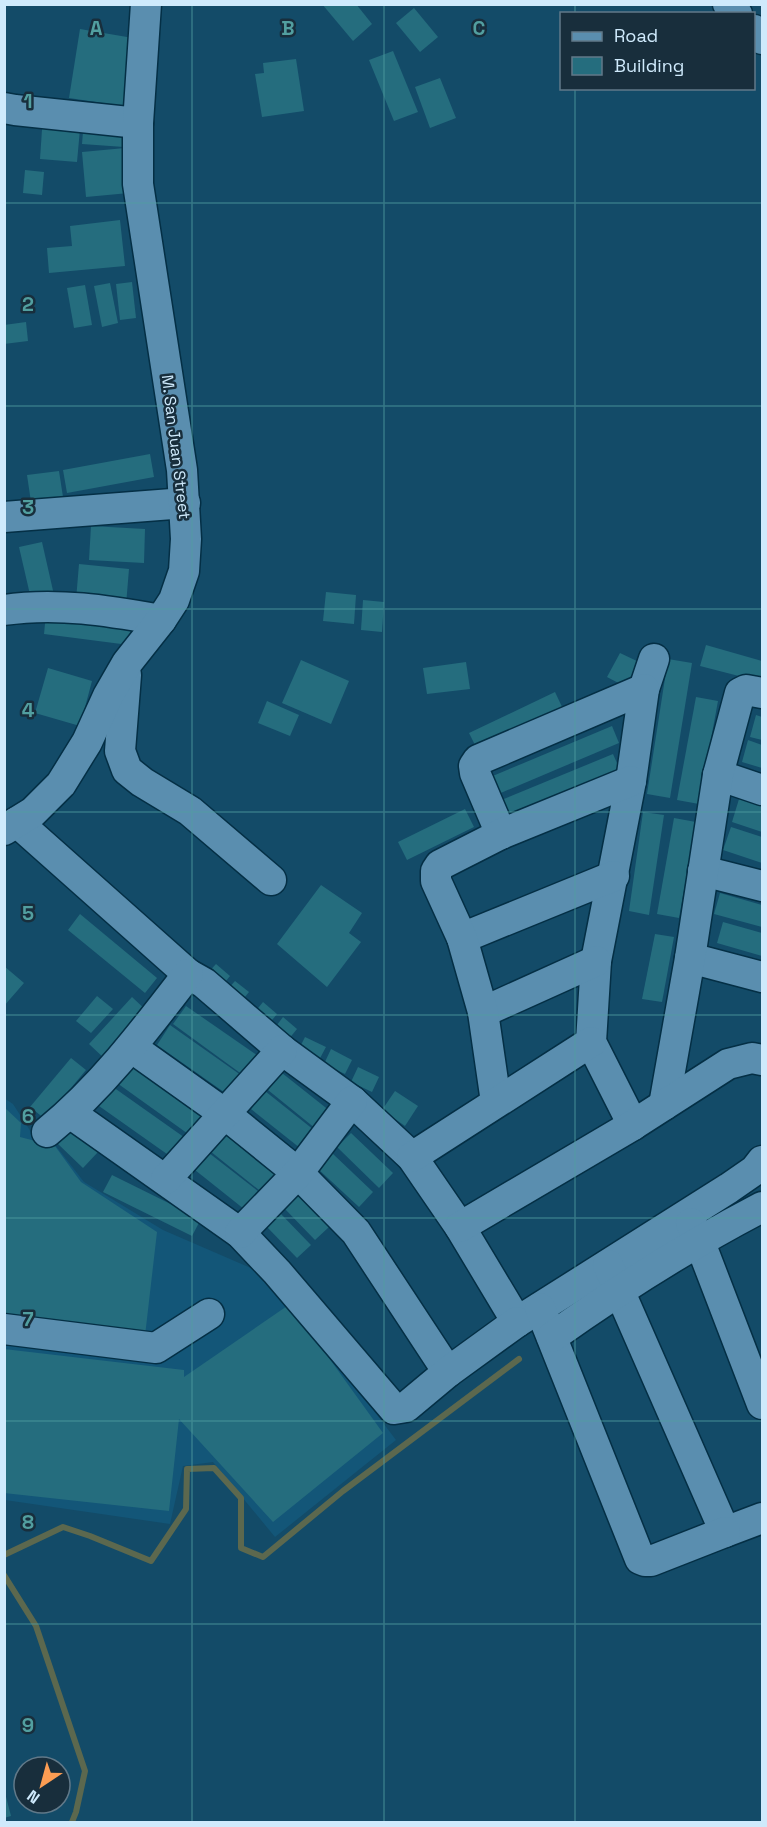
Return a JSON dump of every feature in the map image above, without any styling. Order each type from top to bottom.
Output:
[{"type":"street","name":"M. San Juan Street","points":[[11,826],[33,812],[61,783],[87,742],[108,696],[127,663],[174,600],[184,572],[185,503],[180,459],[138,184],[138,123],[146,4]]},
{"type":"street","points":[[4,108],[138,123]]},
{"type":"street","points":[[4,517],[185,503]]},
{"type":"street","points":[[4,610],[31,606],[95,608],[161,620]]},
{"type":"street","points":[[633,1125],[591,1042],[596,962],[632,781],[644,689],[654,659]]},
{"type":"street","points":[[127,663],[120,751],[127,770],[142,782],[190,811],[271,880]]},
{"type":"street","points":[[501,834],[475,772],[474,766],[478,760],[644,689]]},
{"type":"street","points":[[664,1105],[690,958],[718,775],[740,693],[746,690],[762,693]]},
{"type":"street","points":[[718,775],[762,790]]},
{"type":"street","points":[[496,1102],[483,1012],[462,938],[436,881],[436,871],[440,865],[501,834],[632,781]]},
{"type":"street","points":[[11,826],[188,974],[204,983],[282,1050],[352,1101],[412,1157],[460,1227],[529,1315],[552,1337],[640,1558],[651,1561],[762,1518]]},
{"type":"street","points":[[703,871],[762,886]]},
{"type":"street","points":[[462,938],[614,876]]},
{"type":"street","points":[[690,958],[762,977]]},
{"type":"street","points":[[483,1012],[596,962]]},
{"type":"street","points":[[47,1132],[70,1113],[132,1047],[188,974]]},
{"type":"street","points":[[412,1157],[591,1042]]},
{"type":"street","points":[[132,1047],[225,1114],[298,1173],[356,1232],[448,1372]]},
{"type":"street","points":[[166,1179],[282,1050]]},
{"type":"street","points":[[460,1227],[633,1125],[728,1064],[752,1058],[762,1060]]},
{"type":"street","points":[[240,1233],[298,1173],[352,1101]]},
{"type":"street","points":[[70,1113],[240,1233],[277,1272],[394,1409],[406,1407],[448,1372],[529,1315],[613,1278],[693,1228],[760,1174]]},
{"type":"street","points":[[693,1228],[762,1207]]},
{"type":"street","points":[[693,1228],[762,1404]]},
{"type":"street","points":[[552,1337],[613,1278]]},
{"type":"street","points":[[613,1278],[725,1532]]},
{"type":"street","points":[[4,1329],[156,1348],[209,1314]]},
{"type":"shaded area","points":[[4,1098],[13,1104],[31,1132],[52,1141],[84,1182],[163,1230],[274,1278],[396,1440],[275,1537],[213,1462],[183,1466],[170,1524],[5,1500]]},
{"type":"building","points":[[322,4],[356,4],[372,24],[353,41]]},
{"type":"building","points":[[414,8],[438,37],[420,52],[396,23]]},
{"type":"building","points":[[80,29],[133,38],[123,106],[69,98]]},
{"type":"building","points":[[393,51],[418,112],[394,121],[369,60]]},
{"type":"building","points":[[296,59],[304,111],[262,117],[255,74],[264,73],[263,63]]},
{"type":"building","points":[[440,78],[456,118],[430,128],[415,87]]},
{"type":"building","points":[[43,115],[81,118],[77,162],[40,159]]},
{"type":"building","points":[[84,119],[125,122],[124,147],[82,144]]},
{"type":"building","points":[[125,148],[129,193],[86,197],[82,152]]},
{"type":"building","points":[[25,170],[44,172],[42,195],[23,193]]},
{"type":"building","points":[[120,220],[125,266],[49,273],[47,248],[72,246],[70,226]]},
{"type":"building","points":[[132,282],[136,318],[120,320],[116,284]]},
{"type":"building","points":[[110,283],[118,323],[102,327],[94,286]]},
{"type":"building","points":[[85,285],[92,325],[74,328],[67,288]]},
{"type":"building","points":[[26,322],[28,341],[4,344],[4,325]]},
{"type":"building","points":[[150,454],[154,477],[67,493],[63,470]]},
{"type":"building","points":[[59,471],[63,497],[31,502],[27,475]]},
{"type":"building","points":[[91,526],[145,529],[144,563],[89,560]]},
{"type":"building","points":[[42,542],[54,595],[31,599],[19,547]]},
{"type":"building","points":[[79,564],[129,569],[126,605],[76,600]]},
{"type":"building","points":[[326,592],[356,595],[354,624],[323,621]]},
{"type":"building","points":[[363,600],[384,602],[382,632],[361,630]]},
{"type":"building","points":[[46,613],[131,625],[129,645],[44,634]]},
{"type":"building","points":[[706,645],[762,661],[762,682],[700,666]]},
{"type":"building","points":[[620,653],[639,662],[626,687],[607,677]]},
{"type":"building","points":[[668,659],[692,663],[670,798],[647,794]]},
{"type":"building","points":[[301,660],[349,681],[331,724],[282,703]]},
{"type":"building","points":[[466,662],[470,689],[427,694],[423,668]]},
{"type":"building","points":[[48,668],[92,681],[80,726],[35,713]]},
{"type":"building","points":[[555,692],[564,711],[478,751],[469,733]]},
{"type":"building","points":[[696,697],[718,701],[699,804],[677,800]]},
{"type":"building","points":[[267,701],[299,715],[290,736],[258,723]]},
{"type":"building","points":[[756,715],[762,717],[762,740],[750,737]]},
{"type":"building","points":[[612,726],[619,743],[496,795],[488,778]]},
{"type":"building","points":[[748,740],[762,745],[762,768],[742,762]]},
{"type":"building","points":[[613,754],[620,770],[506,817],[499,801]]},
{"type":"building","points":[[739,799],[762,806],[762,832],[732,822]]},
{"type":"building","points":[[465,809],[474,827],[407,860],[398,842]]},
{"type":"building","points":[[643,812],[664,815],[649,915],[629,911]]},
{"type":"building","points":[[674,818],[696,822],[679,918],[657,914]]},
{"type":"building","points":[[731,827],[762,837],[762,863],[723,850]]},
{"type":"building","points":[[321,885],[362,913],[349,933],[361,942],[327,987],[277,944]]},
{"type":"building","points":[[720,893],[762,905],[762,927],[714,914]]},
{"type":"building","points":[[80,914],[157,978],[145,993],[68,930]]},
{"type":"building","points":[[723,922],[762,933],[762,956],[717,943]]},
{"type":"building","points":[[655,934],[674,937],[662,1002],[642,999]]},
{"type":"building","points":[[216,964],[230,976],[221,987],[206,975]]},
{"type":"building","points":[[4,966],[24,983],[4,1006]]},
{"type":"building","points":[[235,981],[249,992],[240,1003],[226,991]]},
{"type":"building","points":[[97,996],[113,1009],[91,1033],[76,1021]]},
{"type":"building","points":[[132,997],[149,1013],[106,1060],[89,1044]]},
{"type":"building","points":[[263,1002],[277,1014],[268,1025],[254,1013]]},
{"type":"building","points":[[186,1006],[261,1058],[247,1078],[173,1024]]},
{"type":"building","points":[[283,1017],[297,1029],[288,1040],[274,1029]]},
{"type":"building","points":[[170,1025],[245,1078],[231,1097],[157,1045]]},
{"type":"building","points":[[305,1037],[326,1047],[318,1062],[298,1051]]},
{"type":"building","points":[[331,1049],[352,1060],[345,1074],[324,1064]]},
{"type":"building","points":[[71,1058],[86,1070],[45,1119],[30,1107]]},
{"type":"building","points":[[130,1063],[205,1116],[191,1136],[117,1083]]},
{"type":"building","points":[[358,1067],[379,1077],[372,1092],[351,1082]]},
{"type":"building","points":[[282,1073],[335,1115],[321,1133],[268,1090]]},
{"type":"building","points":[[113,1087],[188,1140],[174,1159],[99,1106]]},
{"type":"building","points":[[265,1091],[319,1134],[305,1152],[251,1109]]},
{"type":"building","points":[[395,1091],[418,1106],[405,1126],[382,1110]]},
{"type":"building","points":[[4,1107],[21,1123],[20,1137],[55,1146],[81,1182],[157,1232],[145,1336],[4,1320]]},
{"type":"building","points":[[73,1127],[98,1152],[83,1168],[57,1143]]},
{"type":"building","points":[[351,1133],[393,1173],[379,1188],[337,1147]]},
{"type":"building","points":[[224,1134],[278,1176],[264,1194],[210,1151]]},
{"type":"building","points":[[209,1153],[263,1195],[249,1213],[195,1170]]},
{"type":"building","points":[[332,1153],[373,1192],[359,1207],[317,1168]]},
{"type":"building","points":[[112,1175],[201,1219],[192,1236],[103,1192]]},
{"type":"building","points":[[297,1195],[329,1227],[315,1240],[284,1208]]},
{"type":"building","points":[[279,1212],[311,1245],[297,1258],[266,1226]]},
{"type":"building","points":[[290,1304],[383,1433],[273,1522],[179,1419],[169,1511],[4,1493],[4,1349],[184,1370],[184,1377]]},
{"type":"building","points":[[4,1789],[11,1816],[4,1818]]},
{"type":"waterway","points":[[4,1555],[63,1527],[151,1561],[186,1509],[187,1469],[214,1468],[241,1498],[241,1548],[263,1557],[343,1491],[519,1359]]},
{"type":"waterway","points":[[4,1575],[36,1626],[85,1771],[72,1822]]}]
